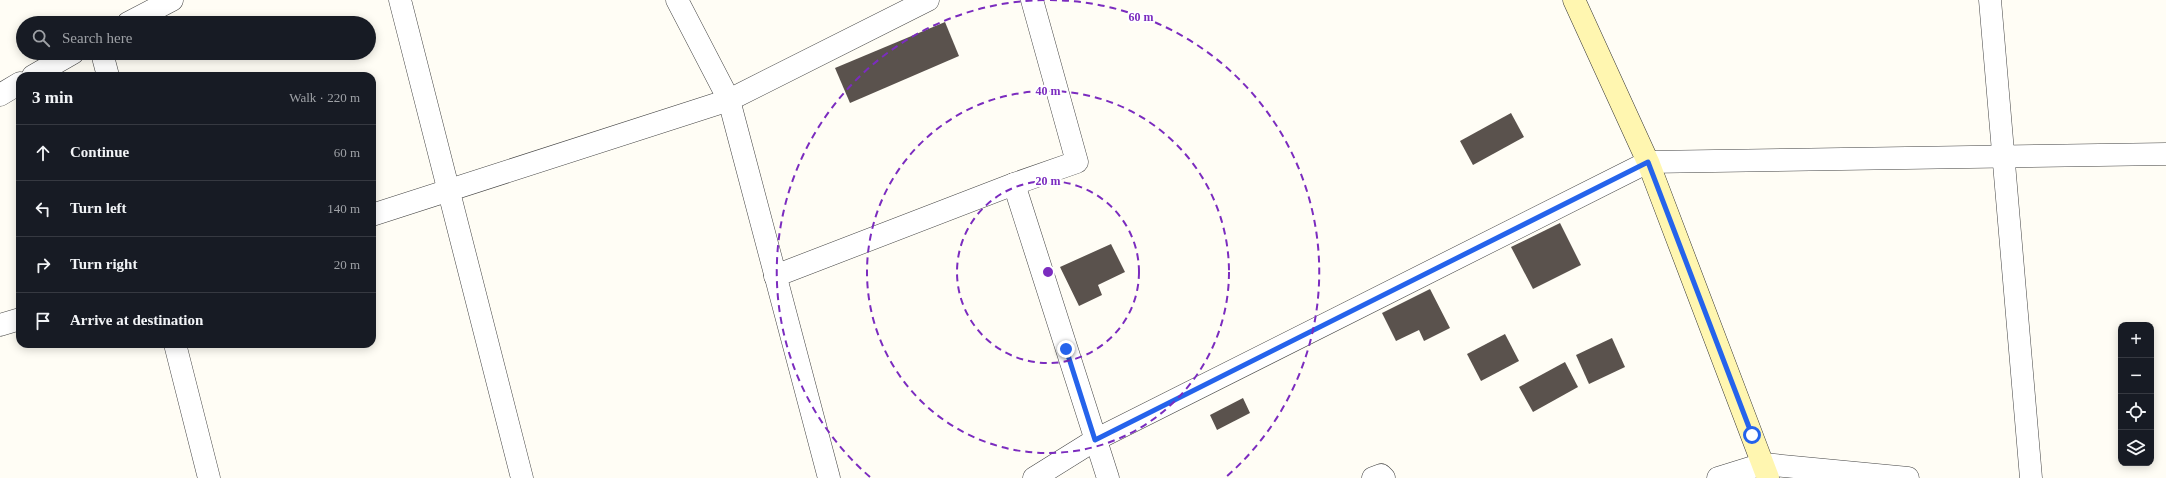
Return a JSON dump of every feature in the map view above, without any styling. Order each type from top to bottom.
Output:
[{"type":"main road","points":[[1574,0],[1648,162],[1765,471]]},
{"type":"street","points":[[141,16],[172,0]]},
{"type":"street","points":[[400,0],[522,478]]},
{"type":"street","points":[[677,0],[729,100],[828,478]]},
{"type":"street","points":[[376,214],[729,100],[928,0]]},
{"type":"street","points":[[775,276],[1014,184],[1077,162],[1032,0]]},
{"type":"street","points":[[1990,0],[2031,478]]},
{"type":"street","points":[[40,72],[61,60]]},
{"type":"street","points":[[104,60],[107,72]]},
{"type":"street","points":[[0,95],[16,85]]},
{"type":"street","points":[[1034,478],[1095,440],[1648,162],[2166,154]]},
{"type":"street","points":[[1014,184],[1108,478]]},
{"type":"street","points":[[0,324],[16,320]]},
{"type":"street","points":[[176,348],[208,478]]},
{"type":"street","points":[[1718,478],[1765,471],[1908,478]]},
{"type":"street","points":[[1373,478],[1381,475],[1384,478]]},
{"type":"building","points":[[945,22],[959,56],[850,103],[835,68]]},
{"type":"building","points":[[1511,113],[1524,137],[1473,165],[1460,141]]},
{"type":"building","points":[[1560,223],[1581,265],[1533,289],[1511,247]]},
{"type":"building","points":[[1111,244],[1125,272],[1098,285],[1102,295],[1079,306],[1060,267]]},
{"type":"building","points":[[1430,289],[1450,328],[1424,341],[1419,330],[1396,341],[1382,313]]},
{"type":"building","points":[[1505,334],[1519,361],[1481,381],[1467,354]]},
{"type":"building","points":[[1612,338],[1625,367],[1589,384],[1576,355]]},
{"type":"building","points":[[1565,362],[1578,387],[1533,412],[1519,387]]},
{"type":"building","points":[[1243,398],[1250,413],[1217,430],[1210,415]]},
{"type":"route","points":[[1066,349],[1095,440],[1648,162],[1752,435]]}]
